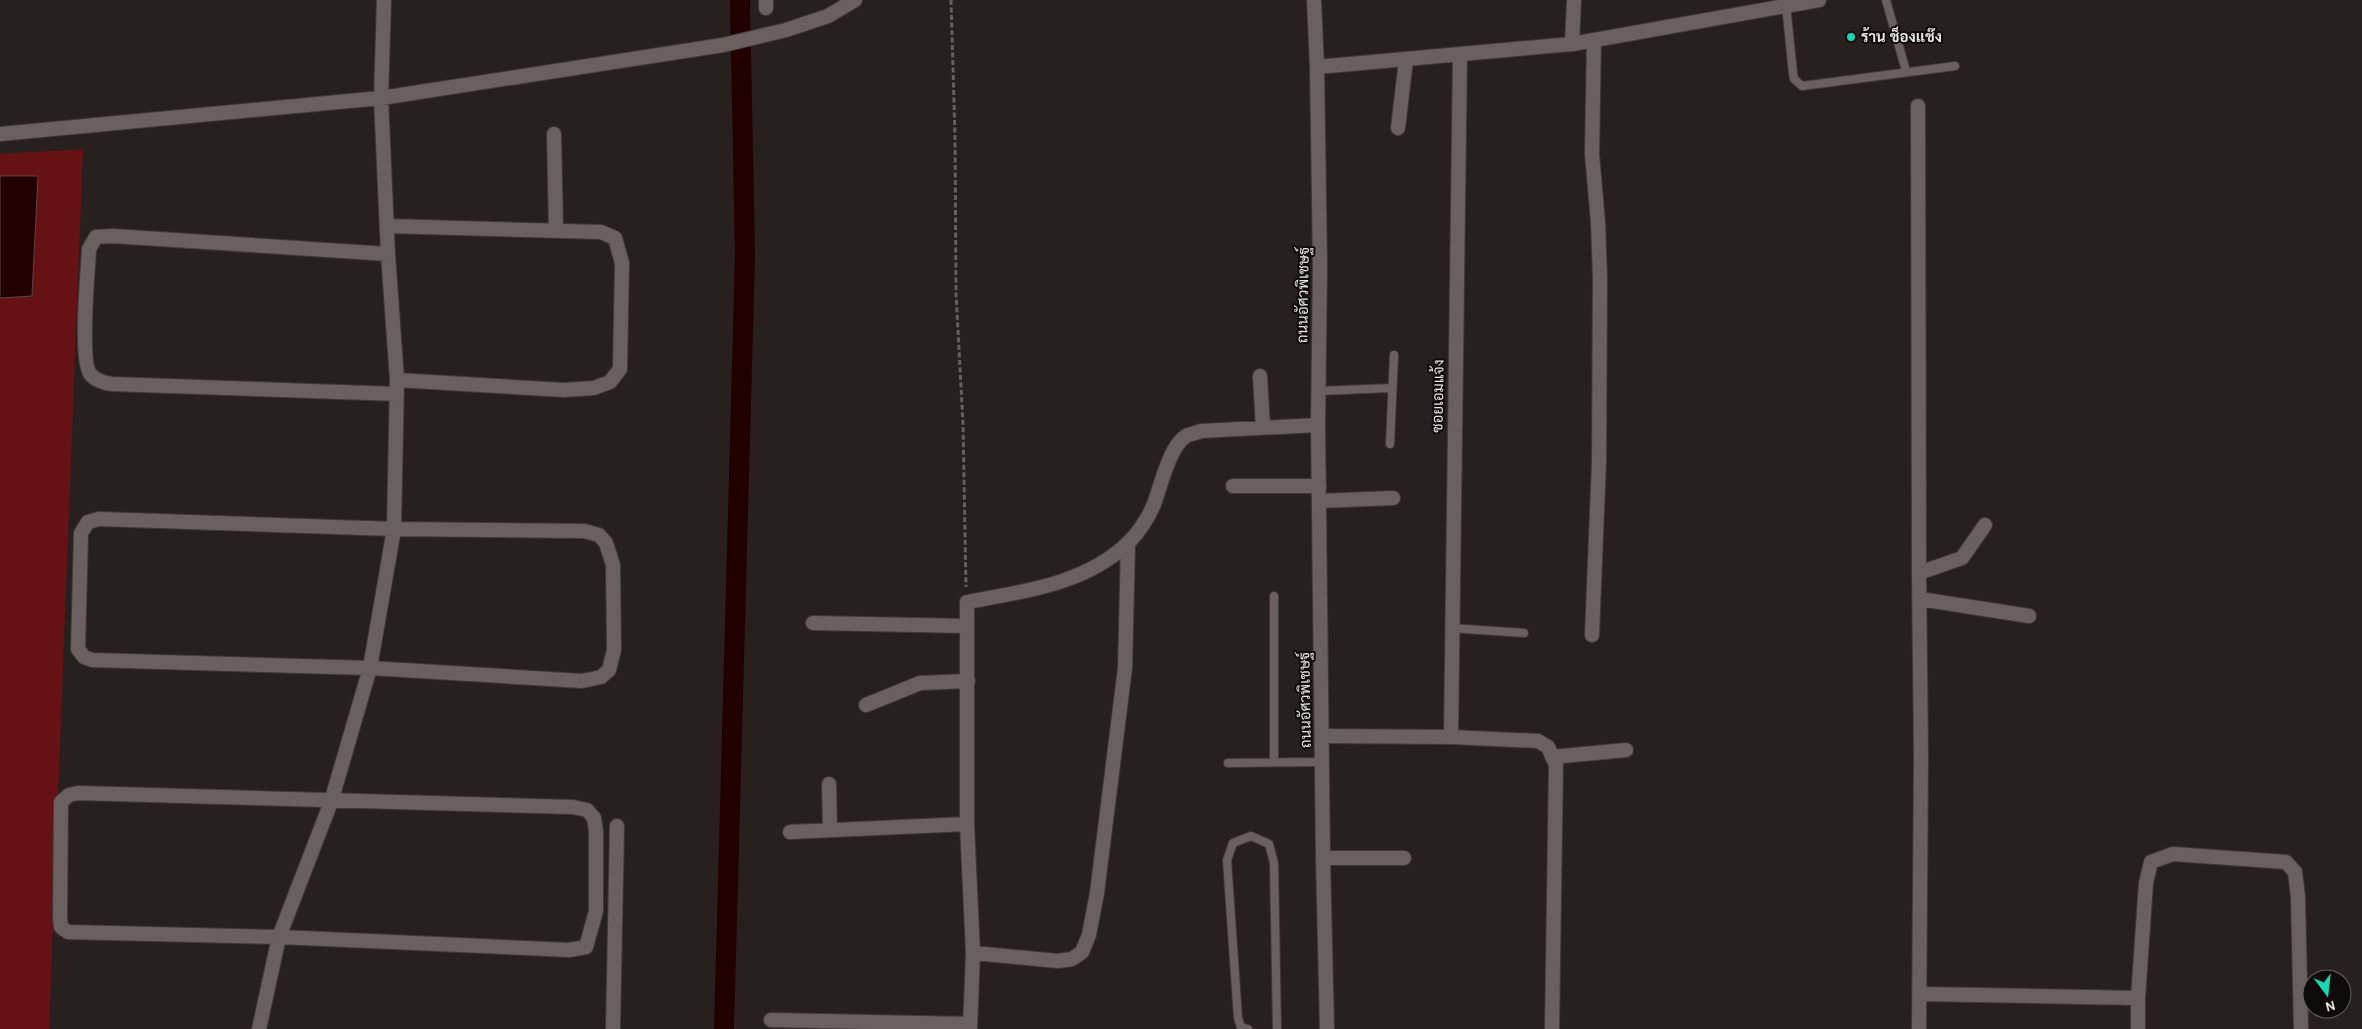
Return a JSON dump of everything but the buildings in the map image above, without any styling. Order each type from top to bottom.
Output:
[{"type":"street","points":[[259,1029],[279,937],[331,802],[370,668],[394,529],[397,387],[388,254],[381,98],[384,0]]},
{"type":"street","points":[[0,134],[381,98],[723,45],[786,30],[828,16],[855,0]]},
{"type":"street","name":"ถนนอัศวพิเชษฐ์","points":[[1314,0],[1318,67],[1320,265],[1318,424],[1327,1029]]},
{"type":"street","points":[[1572,44],[1574,0]]},
{"type":"street","points":[[1318,67],[1572,44],[1819,0]]},
{"type":"street","points":[[1592,635],[1599,462],[1600,270],[1592,164],[1594,40]]},
{"type":"street","name":"ซอยเอมแจ้ง","points":[[1451,737],[1460,55]]},
{"type":"street","points":[[1398,128],[1406,60]]},
{"type":"street","points":[[1918,106],[1921,994],[1919,1029]]},
{"type":"street","points":[[554,134],[556,230]]},
{"type":"street","points":[[388,226],[601,232],[615,238],[619,246],[622,263],[620,369],[610,382],[594,388],[564,390],[112,384],[99,381],[90,374],[85,355],[89,249],[96,237],[113,236],[388,254]]},
{"type":"street","points":[[1260,376],[1263,428]]},
{"type":"street","points":[[771,1020],[970,1026],[973,953],[967,824],[967,602],[1014,594],[1081,576],[1128,544],[1141,528],[1153,506],[1178,444],[1186,436],[1200,431],[1318,424]]},
{"type":"street","points":[[1233,486],[1319,486]]},
{"type":"street","points":[[1319,501],[1392,498]]},
{"type":"street","points":[[99,519],[394,529],[584,531],[599,535],[606,543],[613,565],[614,650],[609,670],[601,677],[582,681],[370,668],[102,661],[84,657],[78,649],[81,533],[88,522],[99,519]]},
{"type":"street","points":[[1919,573],[1962,558],[1985,525]]},
{"type":"street","points":[[973,953],[1058,961],[1072,959],[1082,952],[1089,935],[1097,892],[1125,668],[1128,544]]},
{"type":"street","points":[[1920,599],[2029,616]]},
{"type":"street","points":[[813,623],[967,626]]},
{"type":"street","points":[[866,705],[920,683],[968,681]]},
{"type":"street","points":[[1322,736],[1451,737],[1538,741],[1548,747],[1556,765],[1552,1029]]},
{"type":"street","points":[[1552,757],[1626,750]]},
{"type":"street","points":[[829,784],[830,830]]},
{"type":"street","points":[[78,793],[331,802],[573,807],[587,810],[594,818],[596,840],[596,912],[586,947],[569,950],[279,937],[68,932],[60,927],[61,802],[69,795],[78,793]]},
{"type":"street","points":[[790,832],[967,824]]},
{"type":"street","points":[[612,1029],[616,826]]},
{"type":"street","points":[[2138,1029],[2138,998],[2146,883],[2151,862],[2173,854],[2286,862],[2295,872],[2298,897],[2301,1029]]},
{"type":"street","points":[[1323,858],[1404,858]]},
{"type":"street","points":[[1921,994],[2138,998]]},
{"type":"lane","points":[[1886,0],[1906,72]]},
{"type":"lane","points":[[1786,5],[1793,73],[1797,83],[1808,86],[1955,66]]},
{"type":"lane","points":[[1390,444],[1391,388],[1394,355]]},
{"type":"lane","points":[[1318,391],[1391,388]]},
{"type":"lane","points":[[1274,596],[1274,762]]},
{"type":"lane","points":[[1451,628],[1524,633]]},
{"type":"lane","points":[[1228,763],[1323,762]]},
{"type":"lane","points":[[1248,1029],[1241,1027],[1238,1018],[1227,860],[1233,843],[1251,836],[1269,844],[1274,863],[1277,1029]]},
{"type":"path","points":[[951,0],[955,136],[956,292],[963,424],[967,602]]},
{"type":"shaded area","points":[[83,149],[49,1029],[0,1029],[0,298],[32,296],[37,176],[0,176],[0,154]]},
{"type":"shaded area","points":[[0,176],[38,176],[32,296],[0,298]]},
{"type":"waterway","points":[[724,1029],[745,255],[740,0]]},
{"type":"place","name":"ร้าน ช็องแช๊ง","points":[[1851,37]]}]
